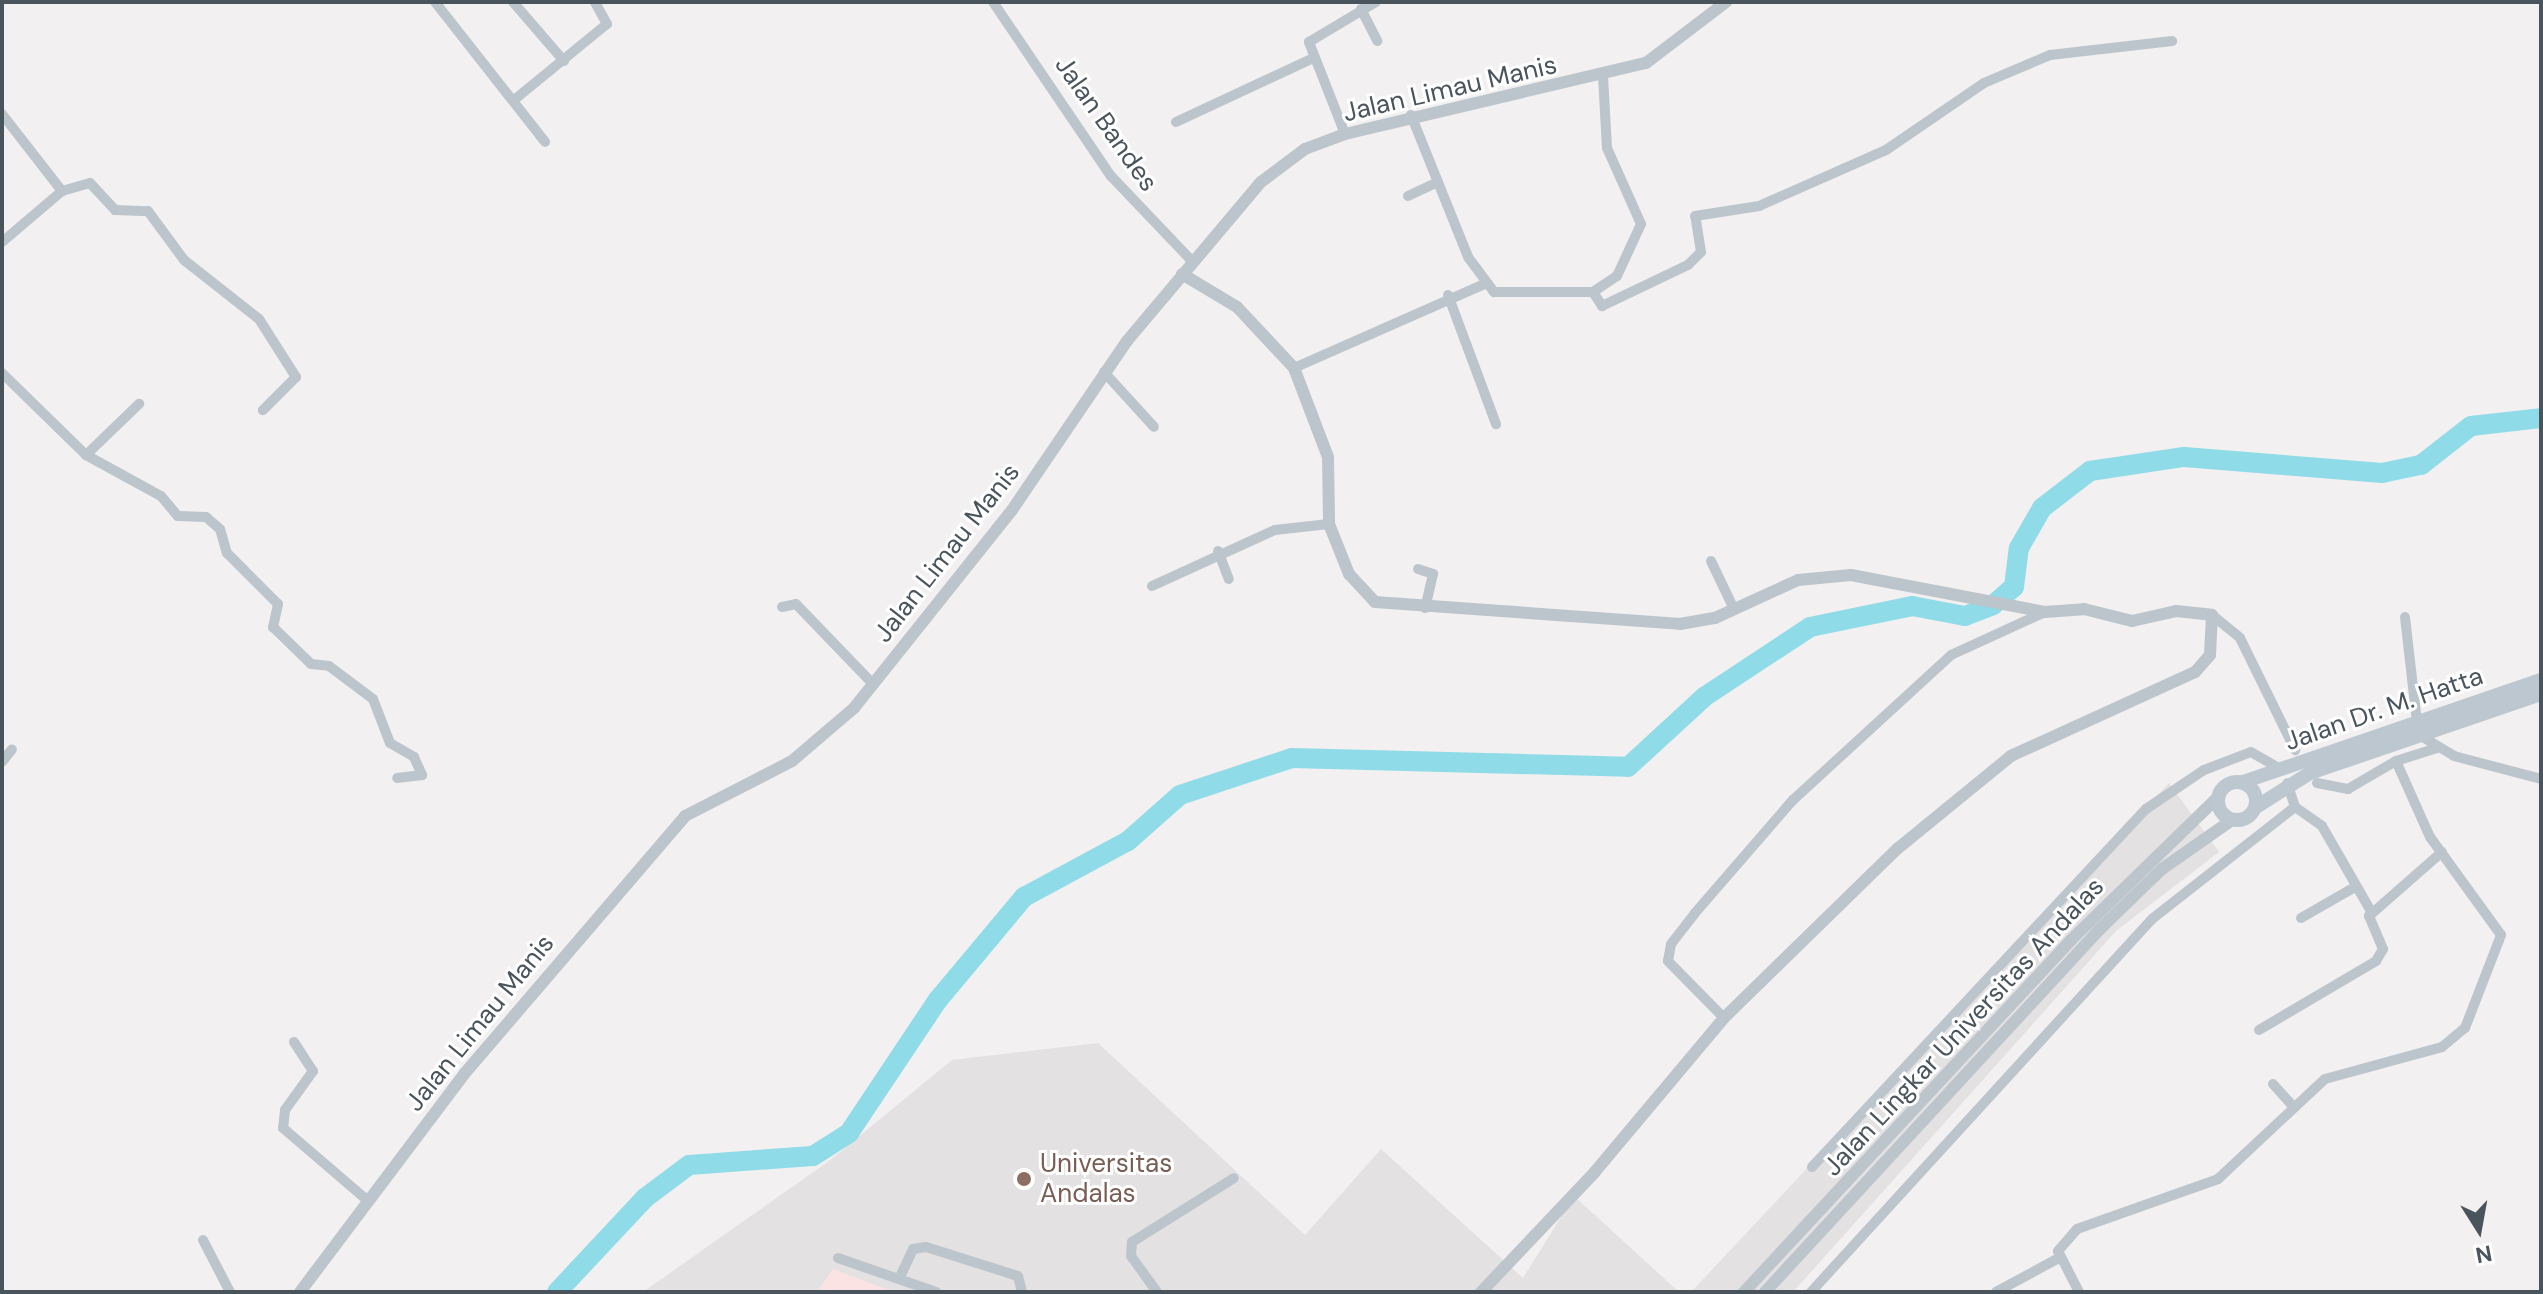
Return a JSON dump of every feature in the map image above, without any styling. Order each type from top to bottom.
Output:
[{"type":"main road","name":"Jalan Dr. M. Hatta","points":[[2243,782],[2284,776],[2419,729],[2541,680]]},
{"type":"main road","name":"Jalan Dr. M. Hatta","points":[[2419,729],[2541,694]]},
{"type":"main road","name":"Jalan Dr. M. Hatta","points":[[2256,807],[2284,776]]},
{"type":"main road","points":[[2243,782],[2255,792],[2256,807],[2232,820],[2218,797],[2225,786],[2243,782]]},
{"type":"street","points":[[435,2],[545,142]]},
{"type":"street","points":[[513,2],[564,61]]},
{"type":"street","points":[[514,100],[607,24],[595,2]]},
{"type":"street","name":"Jalan Bandes","points":[[993,2],[1111,176],[1192,261]]},
{"type":"street","points":[[1345,134],[1313,58],[1311,38],[1376,2]]},
{"type":"street","name":"Jalan Limau Manis","points":[[300,1292],[367,1200],[573,942],[685,816],[800,755],[873,684],[1012,510],[1104,372],[1192,261],[1261,182],[1305,149],[1345,134],[1411,115],[1603,77],[1664,54],[1726,2]]},
{"type":"street","points":[[1361,9],[1377,41]]},
{"type":"street","points":[[1593,292],[1602,306],[1688,265],[1701,252],[1695,216],[1759,206],[1886,150],[1984,83],[2050,55],[2172,41]]},
{"type":"street","points":[[1176,122],[1313,58]]},
{"type":"street","points":[[1411,115],[1468,257],[1500,296],[1550,287],[1593,292],[1617,276],[1641,224],[1607,148],[1603,77]]},
{"type":"street","points":[[2,114],[62,191]]},
{"type":"street","points":[[1408,196],[1438,182]]},
{"type":"street","points":[[2,242],[62,191],[90,183],[115,210],[148,211],[184,260],[268,328],[273,348],[296,377],[263,410]]},
{"type":"street","points":[[1182,274],[1237,307],[1294,368],[1328,457],[1329,522],[1366,597],[1425,608],[1634,625],[1703,622],[1829,575],[1907,581],[2045,612]]},
{"type":"street","points":[[1294,368],[1448,295],[1487,283]]},
{"type":"street","points":[[1448,295],[1496,424]]},
{"type":"street","points":[[1104,372],[1154,427]]},
{"type":"street","points":[[2,373],[86,455],[161,496],[178,516],[206,517],[220,529],[227,553],[278,604],[273,627],[311,664],[329,666],[373,699],[390,743],[414,757],[422,775],[397,778]]},
{"type":"street","points":[[86,455],[139,404]]},
{"type":"street","points":[[1152,586],[1218,551],[1289,526],[1329,522]]},
{"type":"street","points":[[1218,551],[1229,579]]},
{"type":"street","points":[[1711,561],[1734,609]]},
{"type":"street","points":[[1418,569],[1433,574],[1425,608]]},
{"type":"street","points":[[782,607],[796,604],[873,684]]},
{"type":"street","points":[[1724,1018],[1668,961],[1671,944],[1793,800],[1951,655],[2045,612],[2084,609],[2132,621],[2176,611],[2212,615],[2240,638],[2295,750]]},
{"type":"street","points":[[1481,1292],[1595,1172],[1724,1018],[1948,802],[2011,756],[2095,712],[2195,672],[2210,655],[2212,615]]},
{"type":"street","points":[[2405,617],[2419,729],[2437,748],[2541,779]]},
{"type":"street","points":[[2317,783],[2348,789],[2396,761],[2437,748]]},
{"type":"street","points":[[2,762],[12,749]]},
{"type":"street","points":[[1812,1167],[2146,809],[2204,770],[2251,752],[2284,776],[2295,807],[2322,826],[2372,913],[2383,949],[2376,961],[2259,1030]]},
{"type":"street","points":[[2079,1292],[2059,1258],[2059,1247],[2094,1219],[2218,1179],[2291,1104],[2325,1079],[2442,1047],[2465,1028],[2501,935],[2442,852],[2396,761]]},
{"type":"street","name":"Jalan Lingkar Universitas Andalas","points":[[1744,1292],[2070,941],[2218,797]]},
{"type":"street","points":[[1811,1292],[2152,919],[2295,807]]},
{"type":"street","name":"Jalan Lingkar Universitas Andalas","points":[[1765,1292],[2099,930],[2162,869],[2232,820]]},
{"type":"street","points":[[2372,913],[2442,852]]},
{"type":"street","points":[[2301,918],[2355,887]]},
{"type":"street","points":[[294,1042],[313,1071],[285,1110],[283,1128],[367,1200]]},
{"type":"street","points":[[2273,1084],[2291,1104]]},
{"type":"street","points":[[1157,1292],[1131,1256],[1132,1242],[1234,1178]]},
{"type":"street","points":[[203,1240],[230,1292]]},
{"type":"street","points":[[900,1277],[913,1249],[926,1247],[1018,1276],[1022,1292]]},
{"type":"street","points":[[838,1258],[936,1292]]},
{"type":"street","points":[[1996,1292],[2059,1258]]},
{"type":"shaded area","points":[[2169,783],[2219,852],[2116,931],[1793,1292],[1691,1292]]},
{"type":"shaded area","name":"Universitas Andalas","points":[[1098,1043],[1305,1235],[1381,1149],[1523,1278],[1574,1196],[1679,1292],[643,1292],[829,1161],[952,1060]]},
{"type":"shaded area","points":[[833,1269],[894,1292],[817,1292]]},
{"type":"waterway","points":[[557,1292],[645,1198],[689,1165],[813,1156],[849,1133],[937,1001],[1024,897],[1128,841],[1180,795],[1292,758],[1628,767],[1704,697],[1810,627],[1912,606],[1965,616],[1993,605],[2014,587],[2019,548],[2042,508],[2090,471],[2184,457],[2382,473],[2421,465],[2471,426],[2541,418]]},
{"type":"place","name":"Universitas Andalas","points":[[1024,1179]]}]
